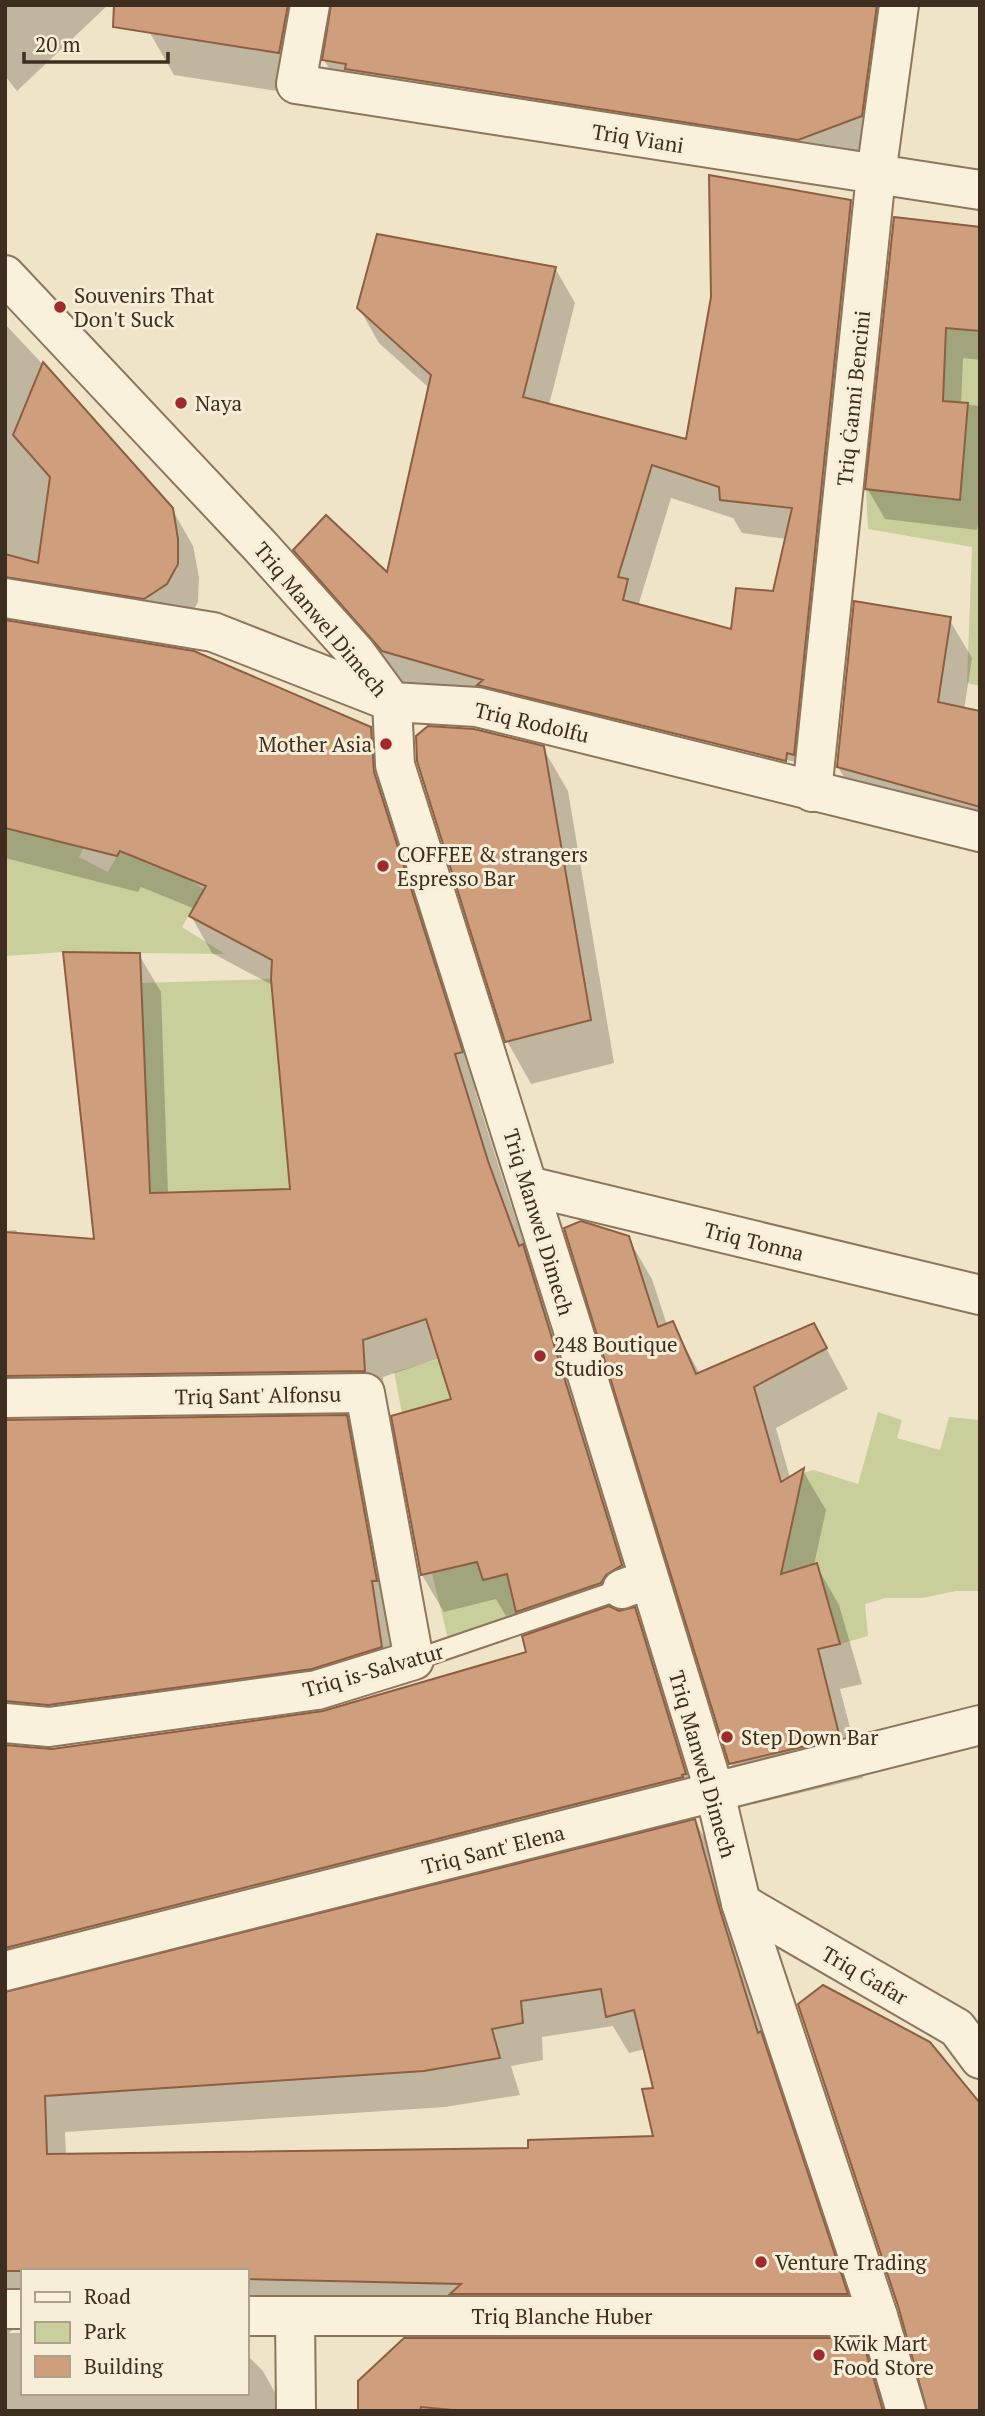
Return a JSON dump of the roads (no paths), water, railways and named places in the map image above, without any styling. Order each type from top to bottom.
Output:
[{"type":"street","name":"Triq Viani","points":[[310,5],[296,84],[980,190]]},
{"type":"street","name":"Triq Ġanni Bencini","points":[[812,792],[876,175],[899,5]]},
{"type":"street","name":"Triq Manwel Dimech","points":[[5,275],[278,566],[356,653],[392,702],[395,765],[528,1186],[636,1584],[715,1793],[741,1903],[878,2316],[906,2411]]},
{"type":"street","name":"Triq Rodolfu","points":[[5,598],[213,632],[392,702],[477,707],[980,832]]},
{"type":"street","name":"Triq Tonna","points":[[528,1186],[980,1295]]},
{"type":"street","name":"Triq Sant' Alfonsu","points":[[5,1398],[365,1393],[414,1660]]},
{"type":"street","name":"Triq is-Salvatur","points":[[5,1723],[49,1727],[317,1690],[414,1660]]},
{"type":"street","name":"Triq Sant' Elena","points":[[5,1971],[980,1725]]},
{"type":"street","name":"Triq Ġafar","points":[[741,1903],[957,2028],[980,2059]]},
{"type":"street","name":"Triq Blanche Huber","points":[[248,2316],[878,2316]]},
{"type":"street","points":[[295,2317],[296,2411]]},
{"type":"lane","name":"Triq is-Salvatur","points":[[414,1660],[636,1584]]},
{"type":"place","name":"Souvenirs That Don't Suck","points":[[60,307]]},
{"type":"place","name":"Naya","points":[[181,403]]},
{"type":"place","name":"Mother Asia","points":[[386,744]]},
{"type":"place","name":"COFFEE & strangers Espresso Bar","points":[[383,866]]},
{"type":"place","name":"248 Boutique Studios","points":[[540,1356]]},
{"type":"place","name":"Step Down Bar","points":[[727,1737]]},
{"type":"place","name":"Venture Trading","points":[[761,2262]]},
{"type":"place","name":"Kwik Mart Food Store","points":[[819,2355]]}]
